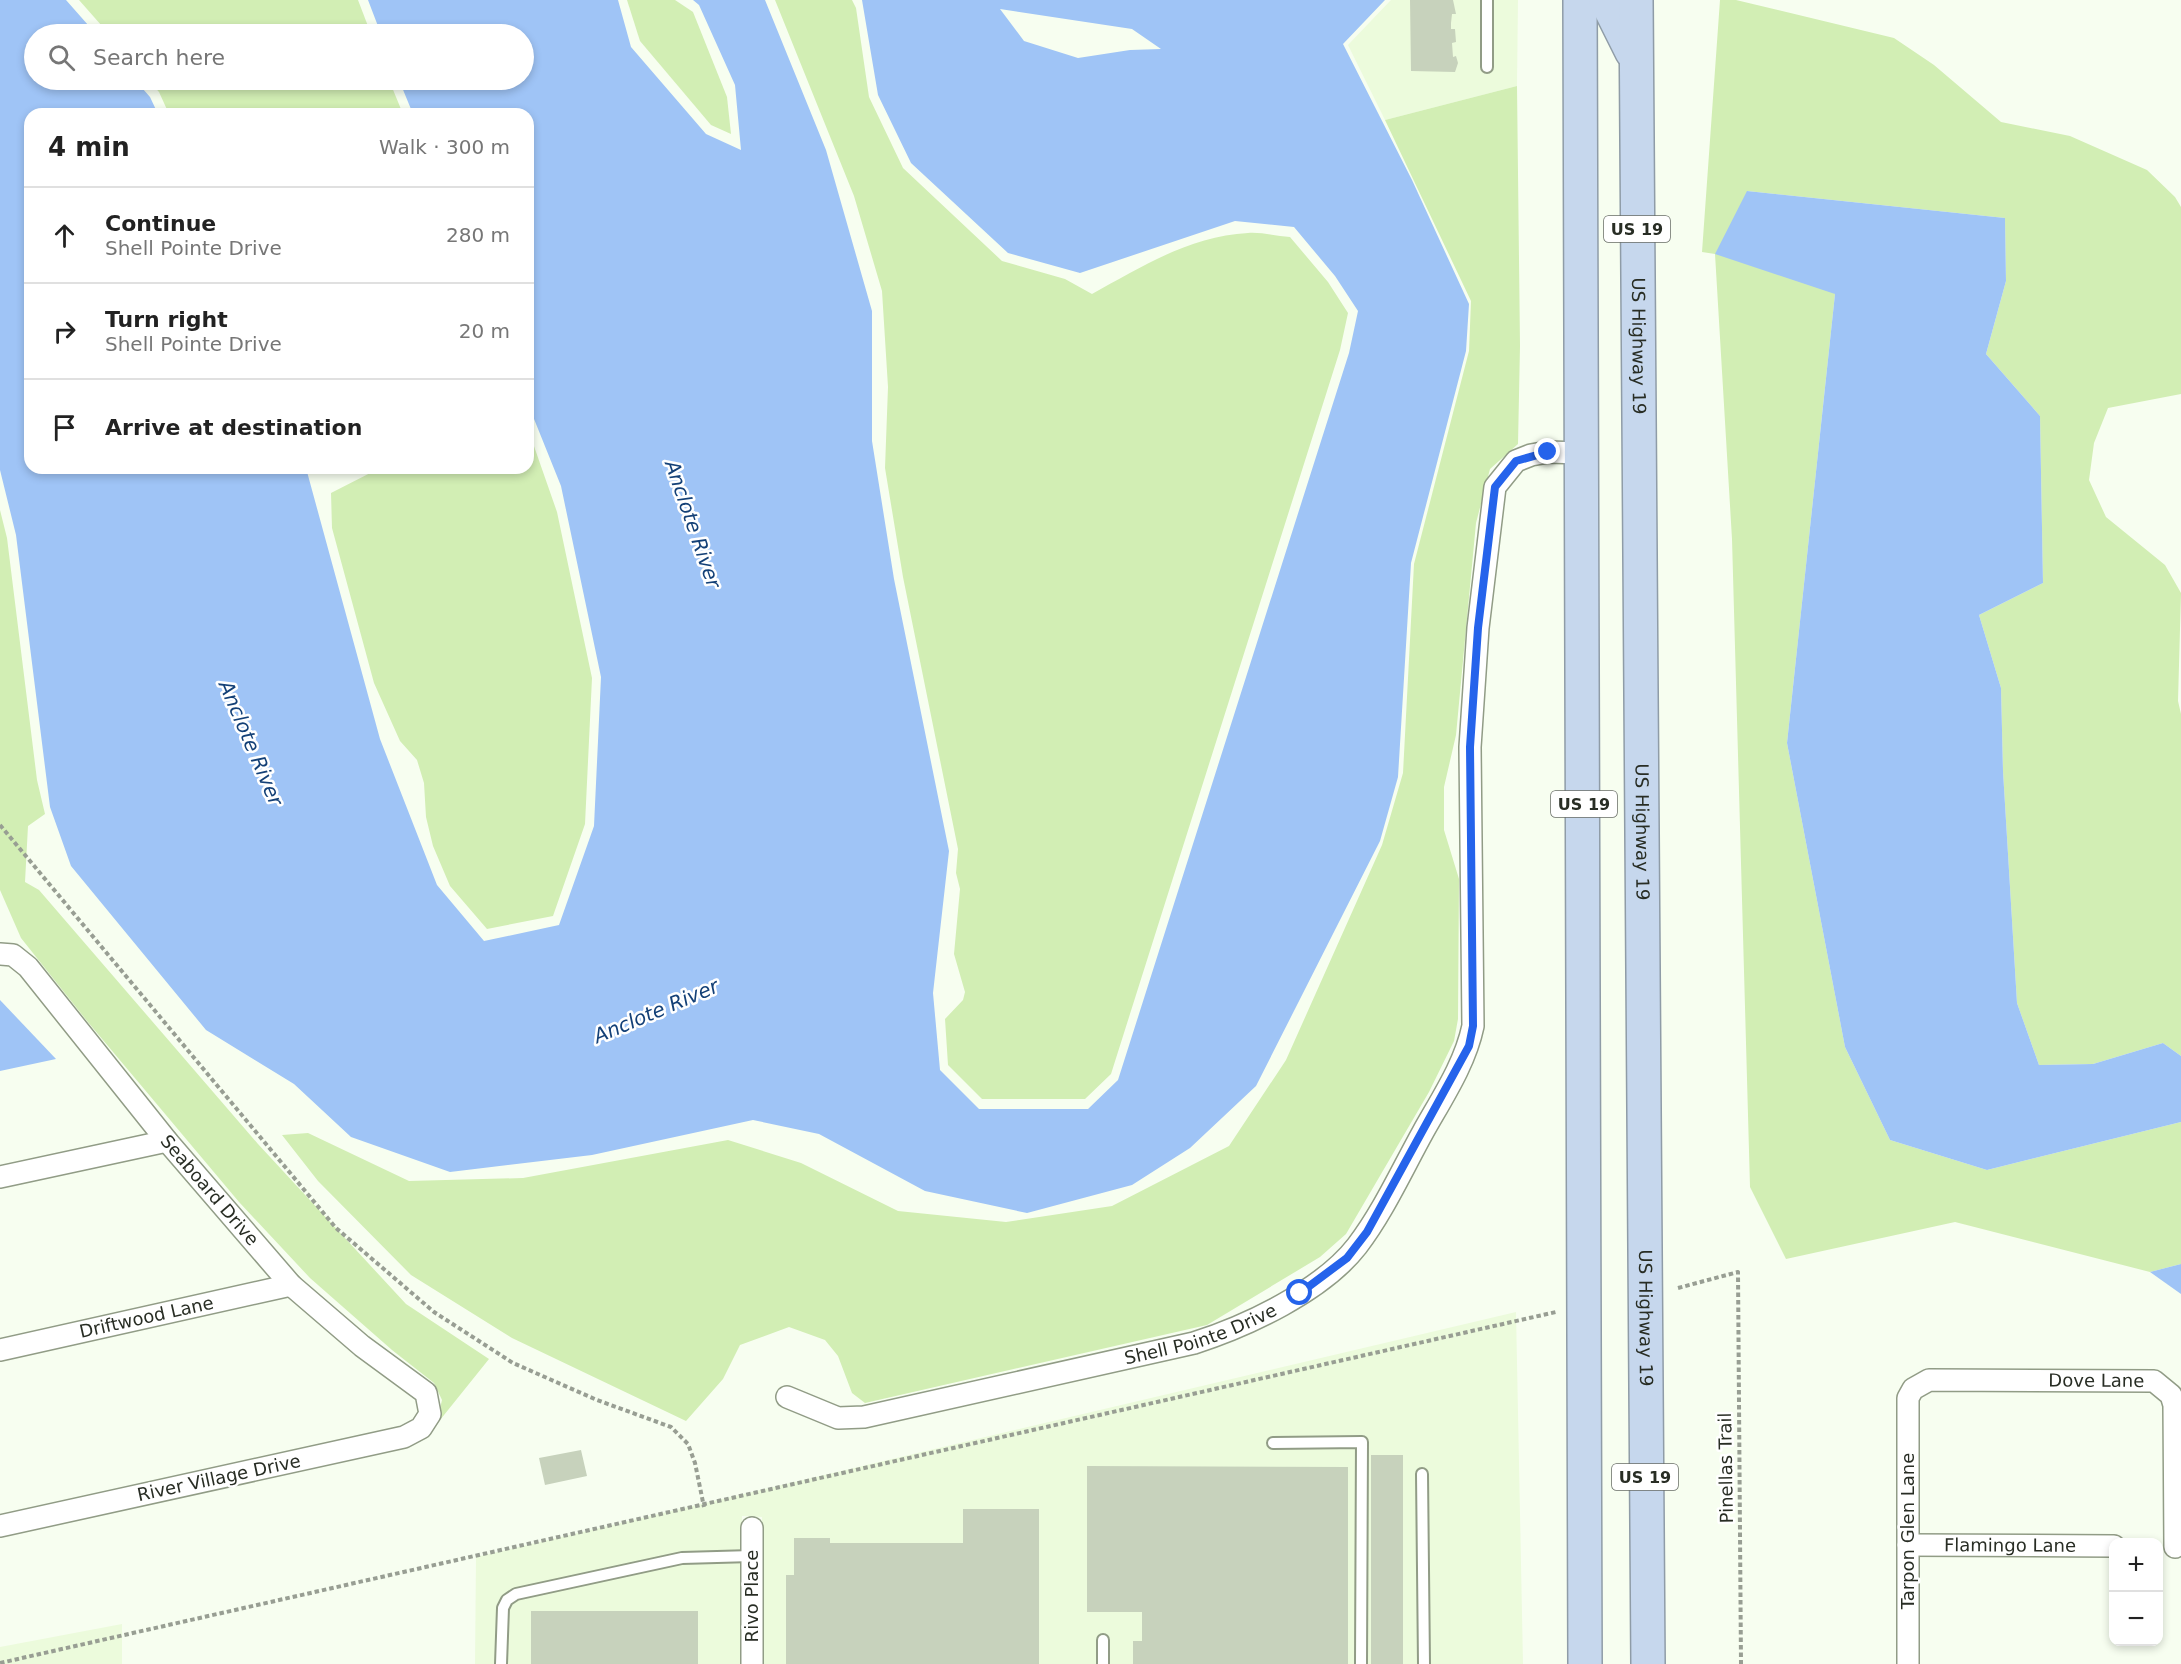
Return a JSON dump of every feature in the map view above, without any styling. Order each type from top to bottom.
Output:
[{"type":"highway","name":"US 19","points":[[1580,0],[1585,1664]]},
{"type":"highway","points":[[1606,0],[1636,62]]},
{"type":"highway","name":"US Highway 19","points":[[1636,0],[1648,1664]]},
{"type":"street","name":"Shell Pointe Drive","points":[[787,1397],[838,1418],[864,1417],[1194,1343],[1227,1332],[1300,1293],[1319,1281],[1352,1252],[1367,1232],[1462,1061],[1473,1026],[1470,747],[1478,628],[1495,487],[1516,461],[1531,455],[1548,452],[1582,453]]},
{"type":"street","name":"Seaboard Drive","points":[[0,954],[13,956],[28,967],[167,1141],[291,1285],[362,1346],[426,1393],[430,1414]]},
{"type":"street","points":[[0,1177],[167,1141]]},
{"type":"street","name":"Driftwood Lane","points":[[0,1350],[291,1285]]},
{"type":"street","name":"Dove Lane","points":[[1908,1398],[1913,1389],[1929,1380],[2154,1381],[2171,1395],[2174,1405],[2172,1546]]},
{"type":"street","name":"Tarpon Glen Lane","points":[[1908,1398],[1908,1664]]},
{"type":"street","name":"River Village Drive","points":[[0,1526],[404,1437],[421,1428],[430,1414]]},
{"type":"street","name":"Rivo Place","points":[[752,1528],[752,1664]]},
{"type":"street","name":"Flamingo Lane","points":[[1908,1545],[2109,1546]]},
{"type":"lane","points":[[1486,0],[1486,67]]},
{"type":"lane","points":[[1273,1443],[1362,1442],[1360,1664]]},
{"type":"lane","points":[[1422,1474],[1424,1664]]},
{"type":"lane","points":[[501,1664],[503,1608],[507,1600],[516,1594],[682,1558],[752,1556]]},
{"type":"lane","points":[[1103,1640],[1103,1664]]},
{"type":"path","points":[[0,825],[336,1228],[434,1312],[513,1363],[597,1400],[671,1427],[688,1444],[696,1462],[704,1507]]},
{"type":"path","name":"Pinellas Trail","points":[[1678,1288],[1738,1272],[1741,1664]]},
{"type":"path","points":[[0,1663],[704,1507],[1556,1312]]},
{"type":"shaded area","points":[[1391,0],[1518,0],[1517,86],[1385,120],[1348,45]]},
{"type":"shaded area","points":[[1516,1312],[1523,1664],[763,1664],[762,1517],[742,1516],[741,1664],[475,1664],[476,1557]]},
{"type":"shaded area","points":[[122,1624],[122,1664],[0,1664],[0,1647]]},
{"type":"green space","points":[[79,0],[358,0],[367,24],[100,24]]},
{"type":"green space","points":[[627,0],[675,0],[693,12],[727,97],[731,134],[711,125],[640,41]]},
{"type":"green space","points":[[775,0],[852,0],[856,8],[869,97],[903,168],[1002,261],[1065,279],[1092,294],[1167,254],[1206,240],[1248,233],[1290,237],[1328,282],[1348,313],[1340,350],[1111,1074],[1085,1099],[982,1099],[948,1065],[945,1019],[963,1000],[965,992],[954,954],[960,889],[956,873],[958,849],[903,577],[885,468],[888,387],[882,291],[854,196]]},
{"type":"green space","points":[[1720,0],[1736,0],[1894,38],[1934,65],[2001,122],[2070,136],[2147,170],[2175,197],[2181,207],[2181,394],[2108,408],[2094,443],[2089,480],[2106,517],[2165,565],[2181,593],[2178,701],[2181,714],[2181,1056],[2163,1043],[2093,1064],[2039,1065],[2017,1003],[2003,771],[2001,688],[1979,615],[2043,583],[2040,416],[1986,354],[2006,281],[2005,218],[1747,191],[1835,294],[1787,743],[1845,1047],[1890,1140],[1987,1170],[2181,1122],[2181,1264],[2150,1272],[1955,1222],[1786,1259],[1750,1187],[1732,539],[1715,254],[1702,252]]},
{"type":"green space","points":[[1517,86],[1520,346],[1518,444],[1490,469],[1476,523],[1456,735],[1444,787],[1444,830],[1459,879],[1458,1019],[1454,1041],[1429,1092],[1346,1234],[1320,1257],[1207,1325],[865,1403],[852,1393],[838,1356],[825,1340],[789,1327],[740,1345],[723,1379],[686,1421],[512,1338],[411,1275],[318,1181],[282,1135],[308,1133],[409,1181],[523,1178],[728,1140],[801,1163],[898,1211],[1006,1222],[1112,1206],[1229,1146],[1286,1060],[1382,845],[1403,773],[1414,564],[1469,351],[1471,301],[1385,120]]},
{"type":"green space","points":[[157,90],[393,90],[401,108],[166,108]]},
{"type":"green space","points":[[534,446],[557,512],[592,678],[585,824],[553,916],[487,929],[450,886],[433,846],[426,817],[424,783],[417,760],[400,741],[374,683],[332,528],[331,493],[368,474],[534,474]]},
{"type":"green space","points":[[0,510],[7,538],[37,780],[45,814],[28,826],[25,882],[39,890],[258,1144],[406,1304],[489,1359],[436,1425],[442,1400],[434,1383],[392,1350],[310,1278],[239,1202],[87,1021],[21,938],[0,890]]},
{"type":"water","name":"Anclote River","points":[[0,0],[66,0],[87,24],[24,24],[24,90],[144,90],[155,108],[24,108],[24,474],[308,474],[380,739],[437,885],[484,941],[559,925],[594,826],[601,677],[561,486],[534,419],[534,108],[411,108],[403,90],[534,90],[534,24],[377,24],[368,0],[618,0],[631,47],[706,134],[741,150],[735,85],[699,5],[693,0],[765,0],[826,150],[872,311],[872,441],[894,579],[949,851],[933,993],[940,1070],[979,1109],[1088,1109],[1118,1080],[1349,353],[1358,311],[1335,276],[1294,227],[1235,221],[1080,273],[1008,253],[911,163],[878,95],[862,0],[1385,0],[1343,44],[1412,180],[1469,304],[1466,351],[1411,563],[1398,777],[1380,841],[1256,1086],[1190,1148],[1132,1185],[1027,1213],[925,1191],[819,1134],[753,1120],[592,1155],[450,1172],[351,1137],[294,1084],[206,1030],[71,866],[50,807],[16,535],[0,470]],"holes":[[[1000,9],[1132,29],[1161,49],[1130,50],[1078,58],[1024,41]]]},
{"type":"water","points":[[1747,191],[2005,218],[2006,281],[1986,354],[2040,416],[2043,583],[1979,615],[2001,688],[2003,771],[2017,1003],[2039,1065],[2093,1064],[2163,1043],[2181,1056],[2181,1122],[1987,1170],[1890,1140],[1845,1047],[1787,743],[1835,294],[1715,254]]},
{"type":"water","points":[[0,1000],[56,1059],[0,1071]]},
{"type":"water","points":[[2181,1264],[2181,1294],[2150,1272]]},
{"type":"building","points":[[1410,0],[1453,0],[1456,14],[1452,14],[1451,29],[1455,29],[1456,42],[1452,43],[1453,57],[1456,56],[1458,63],[1455,72],[1411,71]]},
{"type":"building","points":[[581,1450],[587,1476],[545,1485],[539,1458]]},
{"type":"building","points":[[1371,1455],[1403,1455],[1403,1664],[1371,1664]]},
{"type":"building","points":[[1087,1466],[1348,1467],[1348,1664],[1133,1664],[1133,1641],[1142,1641],[1142,1612],[1087,1612]]},
{"type":"building","points":[[963,1509],[1039,1509],[1039,1664],[786,1664],[786,1575],[794,1575],[794,1538],[830,1538],[830,1543],[963,1543]]},
{"type":"building","points":[[531,1611],[698,1611],[698,1664],[531,1664]]},
{"type":"route","points":[[1300,1293],[1347,1258],[1367,1232],[1469,1046],[1473,1026],[1470,747],[1478,628],[1495,487],[1503,473],[1516,461],[1548,452]]}]
